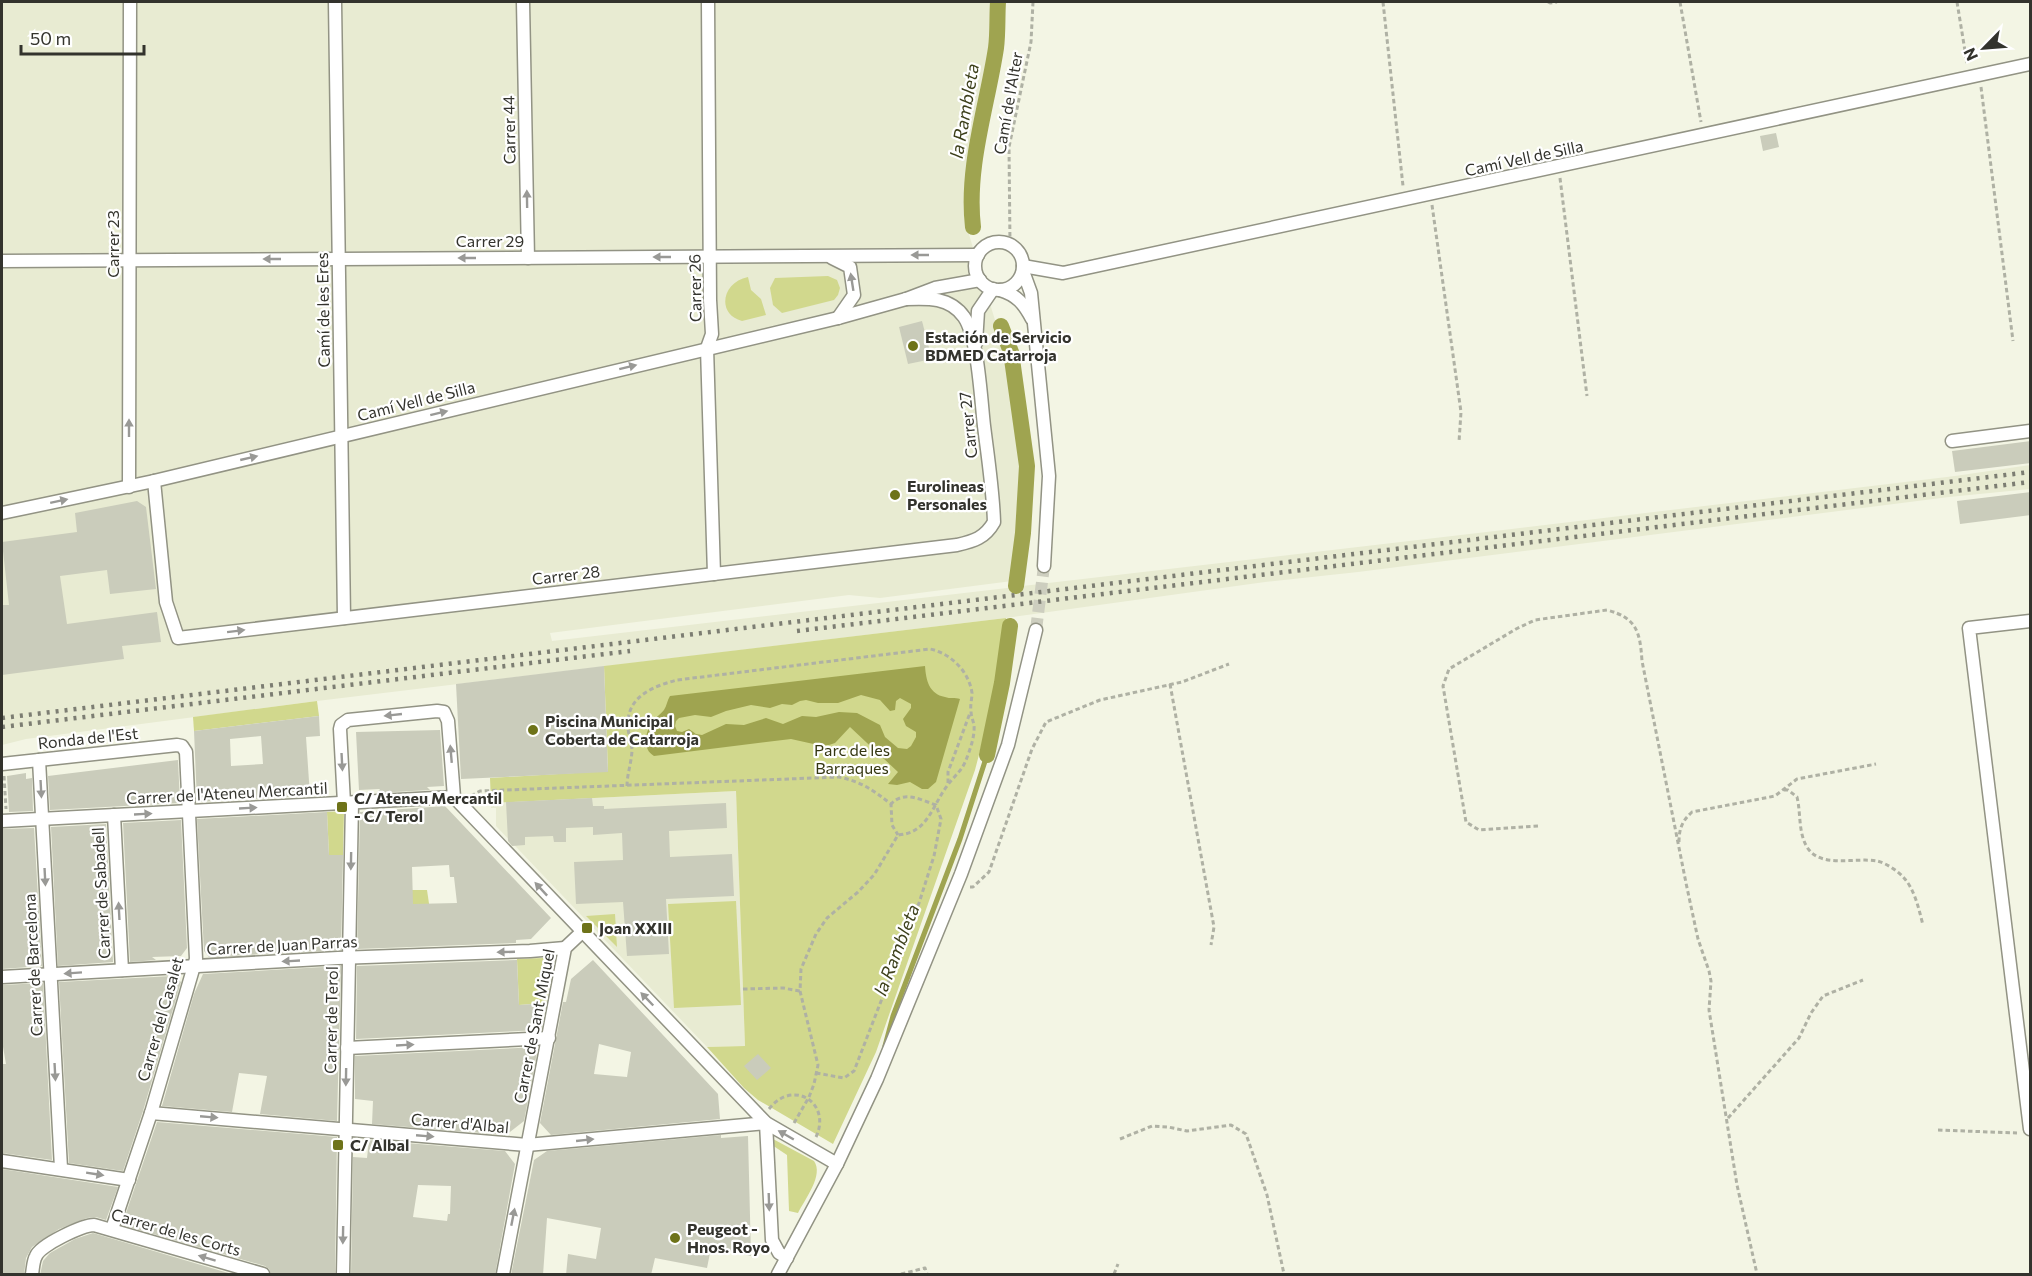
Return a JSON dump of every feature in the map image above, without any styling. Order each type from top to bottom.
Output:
[{"type":"street","name":"Carrer 23","points":[[129,487],[130,2]]},
{"type":"street","name":"Camí de les Eres","points":[[335,2],[344,618]]},
{"type":"street","name":"Carrer 44","points":[[523,2],[528,258]]},
{"type":"street","name":"Carrer 26","points":[[708,2],[712,334],[707,348],[714,573]]},
{"type":"street","name":"Camí Vell de Silla","points":[[1023,268],[1063,273],[2031,64]]},
{"type":"street","points":[[1035,322],[1023,303],[1012,294],[996,289],[980,280],[975,268],[978,255],[988,244],[1003,242],[1010,244],[1020,253],[1031,293],[1035,322],[1049,476],[1044,566]]},
{"type":"street","name":"Carrer 29","points":[[2,261],[978,255]]},
{"type":"street","points":[[827,256],[850,267],[854,295],[838,318]]},
{"type":"street","points":[[996,289],[1014,285],[1020,278],[1023,268]]},
{"type":"street","name":"Camí Vell de Silla","points":[[2,513],[129,487],[838,318],[906,299],[935,288],[980,280]]},
{"type":"street","name":"Carrer 27","points":[[957,545],[975,541],[987,534],[994,522],[976,351],[978,311],[996,289]]},
{"type":"street","name":"Carrer 27","points":[[906,299],[933,298],[949,304],[966,319],[976,351]]},
{"type":"street","points":[[1952,441],[2031,431]]},
{"type":"street","name":"Carrer 28","points":[[154,481],[166,602],[178,638],[957,545]]},
{"type":"street","points":[[2025,1131],[2029,1106],[1969,628],[2031,621]]},
{"type":"street","points":[[778,1275],[837,1164],[877,1079],[956,885],[1008,746],[1036,630]]},
{"type":"street","name":"Carrer de Terol","points":[[343,1275],[349,958],[348,803],[340,729],[343,723],[348,720],[444,712],[448,721],[454,797]]},
{"type":"street","name":"Ronda de l'Est","points":[[3,767],[39,760],[177,745]]},
{"type":"street","name":"Carrer del Casalet","points":[[112,1229],[150,1113],[196,953],[186,753],[182,746],[177,745]]},
{"type":"street","name":"Carrer de Barcelona","points":[[39,760],[60,1168]]},
{"type":"street","points":[[454,797],[766,1123],[837,1164]]},
{"type":"street","name":"Carrer de l'Ateneu Mercantil","points":[[4,817],[114,815],[454,797]]},
{"type":"street","name":"Carrer de Sabadell","points":[[114,815],[122,970]]},
{"type":"street","name":"Carrer de Sant Miquel","points":[[502,1275],[565,948],[582,932]]},
{"type":"street","name":"Carrer de Juan Parras","points":[[2,977],[194,965],[565,948]]},
{"type":"street","points":[[347,1048],[549,1038]]},
{"type":"street","name":"Carrer d'Albal","points":[[150,1113],[527,1145],[766,1123]]},
{"type":"street","points":[[766,1123],[772,1240],[779,1253],[787,1258]]},
{"type":"street","points":[[2,1161],[129,1180]]},
{"type":"street","name":"Carrer de les Corts","points":[[32,1275],[35,1256],[44,1248],[84,1227],[94,1225],[263,1275]]},
{"type":"path","name":"Camí de l'Alter","points":[[1010,244],[1010,147],[1031,42],[1033,2]]},
{"type":"path","points":[[1383,2],[1405,200]]},
{"type":"path","points":[[1548,2],[1557,2]]},
{"type":"path","points":[[1680,2],[1703,136]]},
{"type":"path","points":[[1957,2],[1975,76],[2013,341]]},
{"type":"path","points":[[1559,167],[1587,396]]},
{"type":"path","points":[[1431,194],[1461,412],[1459,442]]},
{"type":"path","points":[[1538,826],[1479,830],[1466,822],[1443,687],[1449,669],[1535,620],[1607,610],[1628,617],[1635,625],[1641,643],[1651,709],[1679,849],[1698,939],[1711,981],[1709,1010],[1737,1185],[1757,1275]]},
{"type":"path","points":[[627,786],[632,748],[628,733],[629,711],[634,702],[650,689],[677,680],[930,649],[942,651],[965,675],[972,693],[971,712],[974,732],[970,749],[965,763],[947,785],[921,827],[904,835],[898,835]]},
{"type":"path","points":[[956,885],[973,887],[989,872],[1032,749],[1046,722],[1100,700],[1170,684],[1229,664]]},
{"type":"path","points":[[1170,684],[1214,927],[1211,945]]},
{"type":"path","points":[[947,785],[948,772],[971,712]]},
{"type":"path","points":[[1679,849],[1679,829],[1692,812],[1775,796],[1797,779],[1876,764]]},
{"type":"path","points":[[3,767],[4,817]]},
{"type":"path","points":[[470,797],[480,791],[839,777],[867,786],[891,804]]},
{"type":"path","points":[[1782,790],[1788,790],[1797,797],[1802,834],[1813,855],[1822,859],[1878,861],[1891,867],[1906,879],[1917,901],[1923,925]]},
{"type":"path","points":[[891,804],[900,797],[909,796],[936,805]]},
{"type":"path","points":[[891,804],[892,825],[898,835]]},
{"type":"path","points":[[816,1074],[844,1078],[854,1071],[904,944],[931,865],[941,819],[936,805]]},
{"type":"path","points":[[794,1124],[808,1099],[818,1065],[800,991],[801,969],[816,934],[827,918],[858,892],[874,874],[898,835]]},
{"type":"path","points":[[1728,1118],[1799,1038],[1811,1013],[1823,996],[1863,980]]},
{"type":"path","points":[[743,989],[783,988],[800,991]]},
{"type":"path","points":[[769,1110],[778,1101],[791,1094],[808,1099],[820,1115],[820,1128],[816,1137]]},
{"type":"path","points":[[1120,1139],[1152,1126],[1187,1131],[1231,1125],[1246,1134],[1267,1195],[1284,1275]]},
{"type":"path","points":[[1938,1130],[2025,1131]]},
{"type":"path","points":[[1114,1275],[1118,1264]]},
{"type":"path","points":[[901,1275],[925,1268],[927,1275]]},
{"type":"shaded area","points":[[2,2],[992,2],[989,49],[965,186],[964,218],[1005,353],[1019,450],[1020,475],[1016,518],[1019,534],[1012,581],[880,598],[849,595],[550,633],[552,641],[1495,531],[2030,465],[2030,489],[1949,497],[1265,582],[1006,618],[317,701],[26,739],[2,745]]},
{"type":"shaded area","points":[[925,666],[928,681],[935,693],[947,698],[960,699],[936,782],[928,789],[922,789],[910,782],[897,785],[888,784],[898,772],[850,727],[835,743],[829,745],[791,739],[654,756],[647,749],[648,729],[653,720],[664,710],[670,696]],"holes":[[[861,695],[880,700],[890,711],[895,710],[896,701],[900,698],[911,704],[911,708],[903,719],[906,726],[916,732],[916,737],[907,749],[898,748],[885,737],[880,725],[857,713],[839,712],[816,717],[802,716],[783,724],[766,718],[744,725],[726,724],[702,735],[689,729],[682,732],[677,731],[675,726],[679,718],[695,715],[711,717],[751,705],[770,708],[782,704],[792,705],[806,700],[818,703],[838,703]]]},
{"type":"shaded area","points":[[736,791],[745,1046],[707,1047],[496,826],[496,808],[491,808],[491,803]]},
{"type":"green space","points":[[828,276],[837,280],[840,288],[834,300],[782,313],[773,305],[770,288],[775,278]]},
{"type":"green space","points":[[748,277],[751,290],[761,299],[766,315],[742,321],[728,312],[726,298],[732,285]]},
{"type":"green space","name":"Parc de les Barraques","points":[[1006,618],[991,709],[975,770],[876,1052],[833,1144],[758,1100],[707,1047],[745,1046],[736,791],[491,803],[490,778],[608,771],[604,666]]},
{"type":"green space","points":[[317,701],[319,716],[194,731],[193,717]]},
{"type":"green space","points":[[344,811],[343,855],[329,855],[327,812]]},
{"type":"green space","points":[[404,890],[427,890],[435,944]]},
{"type":"green space","points":[[736,901],[741,1005],[674,1008],[668,904]]},
{"type":"green space","points":[[615,914],[617,947],[586,916]]},
{"type":"green space","points":[[543,958],[552,968],[546,1003],[519,1005],[517,959]]},
{"type":"green space","points":[[773,1139],[814,1161],[817,1173],[815,1180],[798,1213],[789,1211],[787,1155],[772,1145]]},
{"type":"building","points":[[1776,133],[1779,147],[1763,151],[1760,136]]},
{"type":"building","points":[[922,321],[932,359],[908,364],[899,327]]},
{"type":"building","points":[[2031,441],[2031,463],[1955,472],[1952,451]]},
{"type":"building","points":[[2031,492],[2031,515],[1960,524],[1957,501]]},
{"type":"building","points":[[137,501],[146,507],[156,589],[110,594],[107,570],[60,576],[67,624],[157,612],[161,642],[122,646],[124,659],[2,675],[2,605],[9,605],[2,542],[77,532],[75,513]]},
{"type":"building","name":"Piscina Municipal Coberta de Catarroja","points":[[604,666],[608,772],[461,779],[456,684]]},
{"type":"building","points":[[319,716],[320,736],[306,737],[310,796],[197,802],[194,731]],"holes":[[[261,736],[263,764],[231,766],[230,739]]]},
{"type":"building","points":[[440,730],[444,786],[427,787],[430,790],[377,793],[380,789],[359,790],[356,732]]},
{"type":"building","points":[[178,760],[180,803],[50,810],[48,776]]},
{"type":"building","points":[[26,773],[26,779],[32,778],[33,811],[9,812],[7,776]]},
{"type":"building","points":[[592,798],[593,806],[604,806],[604,809],[726,803],[727,828],[669,831],[670,857],[732,854],[734,896],[666,899],[669,954],[627,956],[623,902],[576,904],[574,862],[623,860],[622,833],[593,835],[593,827],[566,828],[566,842],[554,842],[553,836],[525,837],[525,845],[512,846],[508,841],[506,802]]},
{"type":"building","points":[[445,806],[551,918],[531,939],[516,940],[516,943],[357,949],[360,812]],"holes":[[[449,865],[450,877],[454,877],[457,903],[413,904],[412,867]]]},
{"type":"building","points":[[327,812],[329,855],[343,855],[341,950],[209,957],[204,951],[197,819]]},
{"type":"building","points":[[181,820],[187,948],[181,956],[152,957],[156,960],[130,962],[123,823]]},
{"type":"building","points":[[106,824],[113,962],[58,966],[51,827]]},
{"type":"building","points":[[34,828],[42,966],[2,969],[2,829]]},
{"type":"building","points":[[517,960],[519,1005],[546,1003],[541,1030],[356,1039],[357,966]]},
{"type":"building","points":[[593,960],[718,1094],[720,1119],[551,1135],[540,1123],[563,1002],[566,1002],[571,979]],"holes":[[[599,1044],[631,1052],[627,1077],[594,1074]]]},
{"type":"building","points":[[341,966],[337,1121],[260,1114],[267,1076],[239,1073],[232,1112],[162,1106],[194,994],[203,974]]},
{"type":"building","points":[[173,976],[181,982],[123,1171],[69,1163],[59,982]]},
{"type":"building","points":[[43,983],[52,1160],[2,1153],[2,1064],[6,1064],[2,1041],[2,985]]},
{"type":"building","points":[[538,1047],[524,1121],[506,1135],[372,1124],[373,1101],[355,1099],[355,1056]]},
{"type":"building","points":[[758,1054],[771,1068],[757,1080],[744,1066]]},
{"type":"building","points":[[157,1122],[337,1137],[335,1275],[271,1275],[265,1266],[122,1225]]},
{"type":"building","points":[[721,1135],[721,1138],[748,1136],[751,1256],[711,1248],[707,1268],[655,1258],[651,1275],[566,1275],[568,1254],[596,1259],[601,1228],[547,1218],[543,1275],[511,1275],[534,1160],[547,1151]]},
{"type":"building","points":[[369,1140],[505,1151],[515,1164],[495,1275],[351,1275],[353,1157],[367,1158]],"holes":[[[418,1185],[451,1186],[450,1214],[448,1214],[447,1221],[413,1217]]]},
{"type":"building","points":[[2,1169],[118,1187],[106,1220],[96,1217],[87,1218],[59,1229],[32,1247],[26,1258],[24,1275],[2,1275]]},
{"type":"building","points":[[93,1233],[235,1275],[40,1275],[43,1261],[50,1253],[75,1239]]},
{"type":"waterway","name":"la Rambleta","points":[[973,227],[972,182],[978,137],[996,48],[998,2]]},
{"type":"waterway","name":"la Rambleta","points":[[1001,326],[1011,352],[1027,466],[1023,533],[1016,586]]},
{"type":"waterway","name":"la Rambleta","points":[[987,755],[1002,683],[1010,626]]},
{"type":"waterway","name":"la Rambleta","points":[[885,1046],[893,1016],[960,839],[987,755]]},
{"type":"tunnel","points":[[1036,630],[1044,566]]},
{"type":"railway","points":[[2,718],[2030,472]]},
{"type":"railway","points":[[797,631],[2030,482]]},
{"type":"railway","points":[[2,727],[630,651]]},
{"type":"place","name":"Estación de Servicio BDMED Catarroja","points":[[913,346]]},
{"type":"place","name":"Eurolineas Personales","points":[[895,495]]},
{"type":"place","name":"Piscina Municipal Coberta de Catarroja","points":[[533,730]]},
{"type":"place","name":"C/ Ateneu Mercantil - C/ Terol","points":[[342,807]]},
{"type":"place","name":"Joan XXIII","points":[[587,928]]},
{"type":"place","name":"C/ Albal","points":[[338,1145]]},
{"type":"place","name":"Peugeot - Hnos. Royo","points":[[675,1238]]}]
